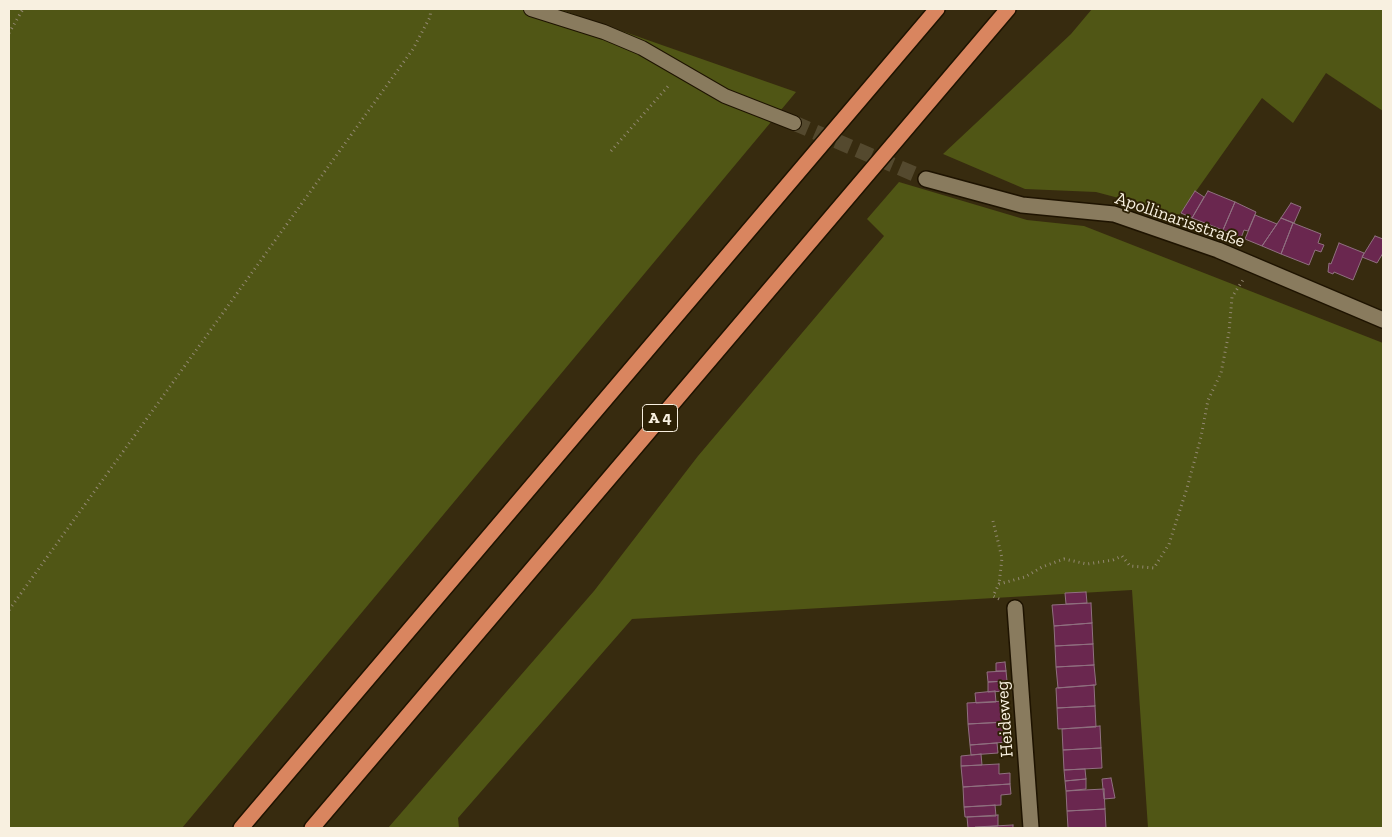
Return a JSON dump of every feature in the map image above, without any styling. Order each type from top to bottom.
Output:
[{"type":"highway","points":[[241,828],[937,9]]},
{"type":"highway","name":"A 4","points":[[312,828],[1008,9]]},
{"type":"street","name":"Apollinarisstraße","points":[[926,179],[1022,205],[1114,214],[1218,250],[1383,320]]},
{"type":"street","name":"Heideweg","points":[[1015,608],[1031,828]]},
{"type":"lane","points":[[531,9],[604,32],[634,45],[725,96],[794,123]]},
{"type":"path","points":[[9,33],[23,9]]},
{"type":"path","points":[[9,610],[413,49],[430,17],[431,9]]},
{"type":"path","points":[[611,151],[680,72]]},
{"type":"path","points":[[998,584],[1025,577],[1042,567],[1064,559],[1087,564],[1113,560],[1122,556],[1130,566],[1154,568],[1169,544],[1201,436],[1208,400],[1221,373],[1229,332],[1232,297],[1253,265]]},
{"type":"path","points":[[993,521],[1002,558],[998,584],[993,596],[1015,608]]},
{"type":"green space","points":[[9,9],[559,9],[796,92],[182,828],[9,828]]},
{"type":"green space","points":[[1092,9],[1383,9],[1383,111],[1326,73],[1293,123],[1262,98],[1177,218],[1145,205],[1096,192],[1025,189],[943,154],[1071,34]]},
{"type":"green space","points":[[899,182],[1027,220],[1084,226],[1383,343],[1383,828],[1148,828],[1132,590],[632,619],[458,818],[459,828],[388,828],[594,591],[698,456],[884,236],[867,219]]},
{"type":"building","points":[[1195,191],[1204,197],[1192,218],[1181,213]]},
{"type":"building","points":[[1208,191],[1235,202],[1223,230],[1192,218]]},
{"type":"building","points":[[1235,202],[1256,212],[1248,231],[1244,230],[1241,238],[1223,230]]},
{"type":"building","points":[[1291,203],[1301,207],[1294,223],[1281,218]]},
{"type":"building","points":[[1255,215],[1277,224],[1262,246],[1245,239]]},
{"type":"building","points":[[1281,218],[1293,223],[1281,254],[1262,246]]},
{"type":"building","points":[[1293,223],[1321,234],[1318,243],[1324,245],[1321,252],[1315,250],[1309,265],[1281,254]]},
{"type":"building","points":[[1375,236],[1383,239],[1383,253],[1377,263],[1362,257]]},
{"type":"building","points":[[1339,243],[1364,253],[1353,280],[1334,272],[1333,274],[1328,272],[1329,263],[1331,264]]},
{"type":"building","points":[[1086,592],[1087,603],[1066,604],[1065,593]]},
{"type":"building","points":[[1091,603],[1092,623],[1054,626],[1052,605]]},
{"type":"building","points":[[1092,623],[1093,644],[1055,646],[1054,626]]},
{"type":"building","points":[[1093,644],[1094,665],[1056,667],[1055,646]]},
{"type":"building","points":[[1005,662],[1006,671],[996,671],[996,663]]},
{"type":"building","points":[[1094,665],[1096,685],[1058,688],[1056,667]]},
{"type":"building","points":[[1006,671],[1007,681],[988,682],[987,672]]},
{"type":"building","points":[[1007,681],[1007,691],[988,692],[988,682]]},
{"type":"building","points":[[1094,685],[1095,706],[1057,708],[1056,688]]},
{"type":"building","points":[[995,691],[996,702],[976,703],[975,693]]},
{"type":"building","points":[[1005,701],[1006,722],[968,724],[967,703]]},
{"type":"building","points":[[1095,706],[1096,727],[1058,729],[1057,708]]},
{"type":"building","points":[[1006,722],[1008,742],[970,745],[968,724]]},
{"type":"building","points":[[1100,726],[1101,748],[1063,750],[1062,729]]},
{"type":"building","points":[[997,743],[998,753],[971,755],[970,745]]},
{"type":"building","points":[[1101,748],[1102,768],[1064,770],[1063,750]]},
{"type":"building","points":[[981,754],[982,765],[961,766],[961,756]]},
{"type":"building","points":[[999,764],[999,774],[1010,773],[1010,784],[963,787],[961,766]]},
{"type":"building","points":[[1085,769],[1086,779],[1065,781],[1064,770]]},
{"type":"building","points":[[1111,778],[1115,798],[1104,799],[1102,779]]},
{"type":"building","points":[[1086,779],[1086,789],[1066,791],[1065,781]]},
{"type":"building","points":[[1010,784],[1011,794],[1001,795],[1001,805],[964,807],[963,787]]},
{"type":"building","points":[[1104,789],[1105,809],[1067,811],[1066,791]]},
{"type":"building","points":[[995,805],[996,816],[965,817],[964,807]]},
{"type":"building","points":[[1105,809],[1106,828],[1068,828],[1067,811]]},
{"type":"building","points":[[998,815],[998,826],[968,828],[967,817]]},
{"type":"building","points":[[1013,825],[1013,828],[975,828],[975,827]]},
{"type":"tunnel","points":[[794,123],[926,179]]}]
